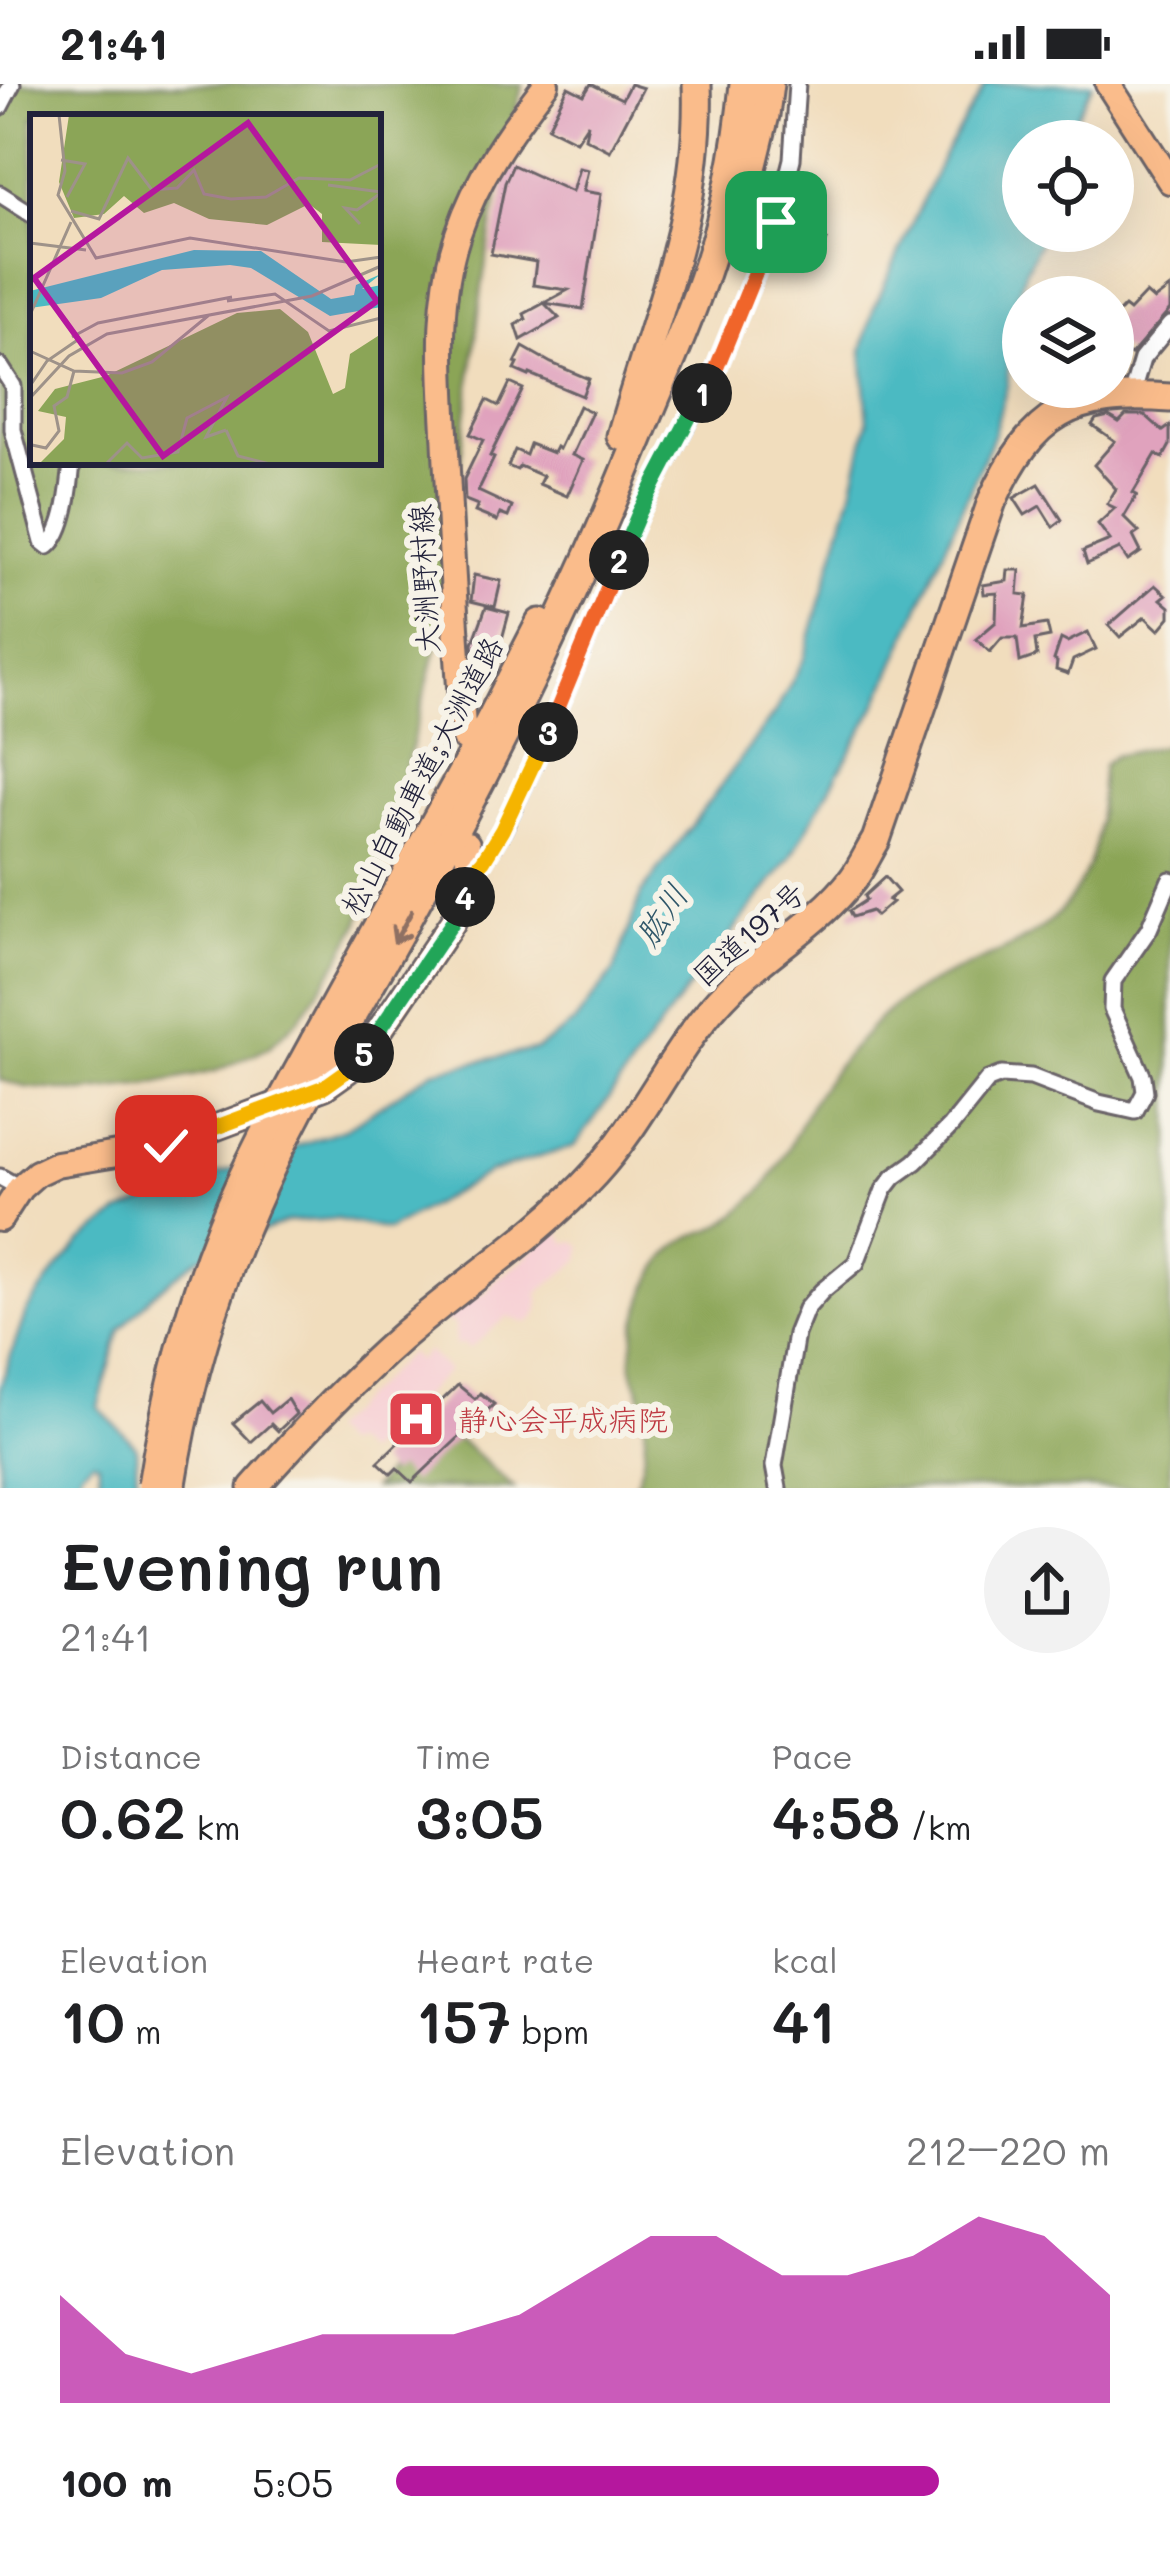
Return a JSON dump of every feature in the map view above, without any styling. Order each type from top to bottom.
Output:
[{"type":"highway","points":[[631,436],[677,257],[694,168],[698,84]]},
{"type":"highway","name":"松山自動車道;大洲道路","points":[[631,436],[701,226],[715,169],[726,84]]},
{"type":"highway","name":"松山自動車道;大洲道路","points":[[162,1486],[172,1378],[204,1272],[243,1176],[323,1045],[540,624],[702,282],[732,171],[744,84]]},
{"type":"highway","points":[[631,436],[680,365],[705,306],[742,209],[769,84]]},
{"type":"highway","name":"国道197号","points":[[1134,395],[1170,398]]},
{"type":"highway","name":"国道197号","points":[[253,1488],[400,1339],[544,1222],[594,1175],[627,1135],[704,1018],[854,878],[882,824],[992,501],[1010,462],[1030,435],[1072,408]]},
{"type":"main road","name":"大洲野村線","points":[[464,738],[453,602],[443,311],[457,235],[488,164],[546,84]]},
{"type":"main road","points":[[1108,84],[1170,181]]},
{"type":"main road","points":[[0,1219],[10,1183],[56,1164],[166,1146],[324,1087],[348,1070],[452,923],[470,874],[467,844]]},
{"type":"street","points":[[0,107],[12,84]]},
{"type":"street","points":[[470,874],[502,830],[639,513],[733,328],[776,222],[792,159],[797,84]]},
{"type":"street","points":[[0,194],[30,213]]},
{"type":"street","points":[[1134,385],[1142,359],[1170,325]]},
{"type":"street","points":[[0,366],[13,386],[13,430],[48,546],[56,540],[70,492],[72,465]]},
{"type":"street","points":[[778,1488],[774,1466],[796,1334],[806,1309],[821,1291],[856,1263],[893,1177],[951,1126],[988,1080],[1001,1075],[1031,1077],[1135,1111],[1145,1092],[1143,1078],[1112,1009],[1113,981],[1149,929],[1170,880]]},
{"type":"shaded area","points":[[555,1226],[567,1243],[582,1246],[580,1260],[537,1294],[535,1318],[527,1323],[507,1317],[469,1349],[464,1344],[455,1346],[455,1325],[440,1318],[454,1306],[486,1293]]},
{"type":"shaded area","points":[[428,1351],[448,1371],[364,1454],[352,1442],[342,1445],[328,1431],[409,1353],[417,1361]]},
{"type":"green space","points":[[0,84],[523,84],[505,150],[483,280],[438,640],[386,848],[358,925],[299,1019],[269,1047],[216,1071],[150,1085],[82,1092],[0,1080]]},
{"type":"green space","points":[[1170,744],[1170,1488],[633,1488],[645,1433],[642,1399],[632,1369],[633,1344],[645,1296],[660,1266],[684,1240],[727,1221],[767,1184],[819,1090],[876,1022],[934,981],[997,954],[1053,918],[1076,891],[1092,855],[1103,765],[1114,756]]},
{"type":"green space","points":[[443,1433],[464,1444],[514,1488],[373,1488],[411,1445]]},
{"type":"water","name":"肱川","points":[[986,84],[1093,84],[1075,120],[1002,120],[1002,252],[1035,252],[1024,276],[1002,276],[1002,404],[993,436],[878,703],[790,859],[673,1008],[575,1146],[488,1173],[388,1230],[336,1219],[286,1222],[198,1258],[153,1294],[120,1330],[98,1407],[136,1446],[137,1488],[101,1488],[98,1462],[93,1460],[82,1470],[76,1488],[0,1488],[0,1387],[26,1312],[82,1241],[120,1213],[159,1196],[347,1128],[433,1071],[537,1049],[574,1023],[614,971],[641,894],[776,711],[804,659],[868,421],[862,351],[873,310],[943,156]]},
{"type":"building","points":[[591,84],[622,99],[630,84],[643,88],[610,151],[585,138],[588,123],[576,141],[548,127],[568,87],[584,95]]},
{"type":"building","points":[[513,165],[572,192],[579,168],[588,170],[583,191],[601,194],[583,309],[544,303],[568,290],[533,285],[536,262],[491,254]]},
{"type":"building","points":[[785,231],[807,241],[810,233],[827,240],[818,263],[780,244]]},
{"type":"building","points":[[1170,288],[1170,310],[1134,352],[1134,306],[1146,293],[1154,300]]},
{"type":"building","points":[[544,303],[559,318],[521,340],[516,325],[526,319],[524,314]]},
{"type":"building","points":[[523,347],[589,379],[582,396],[515,370]]},
{"type":"building","points":[[510,383],[523,389],[478,491],[512,507],[508,517],[500,514],[497,521],[475,512],[478,505],[465,500],[464,479],[483,440],[470,434],[487,400],[499,406]]},
{"type":"building","points":[[579,406],[592,412],[572,455],[583,460],[567,496],[539,484],[543,476],[508,466],[515,450],[526,455],[530,444],[553,453],[559,449]]},
{"type":"building","points":[[1126,415],[1145,415],[1163,431],[1170,426],[1170,445],[1163,458],[1156,454],[1124,517],[1139,532],[1133,536],[1141,552],[1128,561],[1120,549],[1087,564],[1083,551],[1110,540],[1098,524],[1115,508],[1107,504],[1116,489],[1094,465],[1115,441],[1092,425],[1109,416],[1119,422]]},
{"type":"building","points":[[1039,484],[1062,520],[1053,527],[1040,506],[1025,515],[1014,498]]},
{"type":"building","points":[[1008,570],[1020,570],[1018,594],[1028,595],[1023,628],[1047,624],[1050,637],[1035,640],[1037,656],[1020,662],[1017,638],[1002,638],[990,652],[976,639],[996,622],[997,593],[984,594],[983,585],[1007,581]]},
{"type":"building","points":[[474,575],[501,581],[495,607],[471,601]]},
{"type":"building","points":[[1155,585],[1166,595],[1161,599],[1170,607],[1170,617],[1159,630],[1145,617],[1120,637],[1109,625]]},
{"type":"building","points":[[486,607],[509,613],[486,670],[475,665],[473,643]]},
{"type":"building","points":[[1088,632],[1096,649],[1073,660],[1068,674],[1056,670],[1061,639],[1067,642]]},
{"type":"building","points":[[885,877],[898,892],[888,900],[892,902],[876,916],[871,911],[852,917],[849,911],[866,900],[864,896]]},
{"type":"building","points":[[458,1385],[475,1399],[480,1393],[494,1404],[412,1482],[397,1468],[391,1474],[378,1462]]},
{"type":"building","points":[[287,1399],[296,1414],[278,1431],[271,1424],[251,1442],[233,1423],[260,1401],[270,1413]]},
{"type":"place","name":"静心会平成病院","points":[[416,1419]]},
{"type":"route","points":[[166,1146],[324,1087],[348,1070],[452,923],[470,874],[502,830],[546,737],[639,513],[716,369],[776,222]]}]
